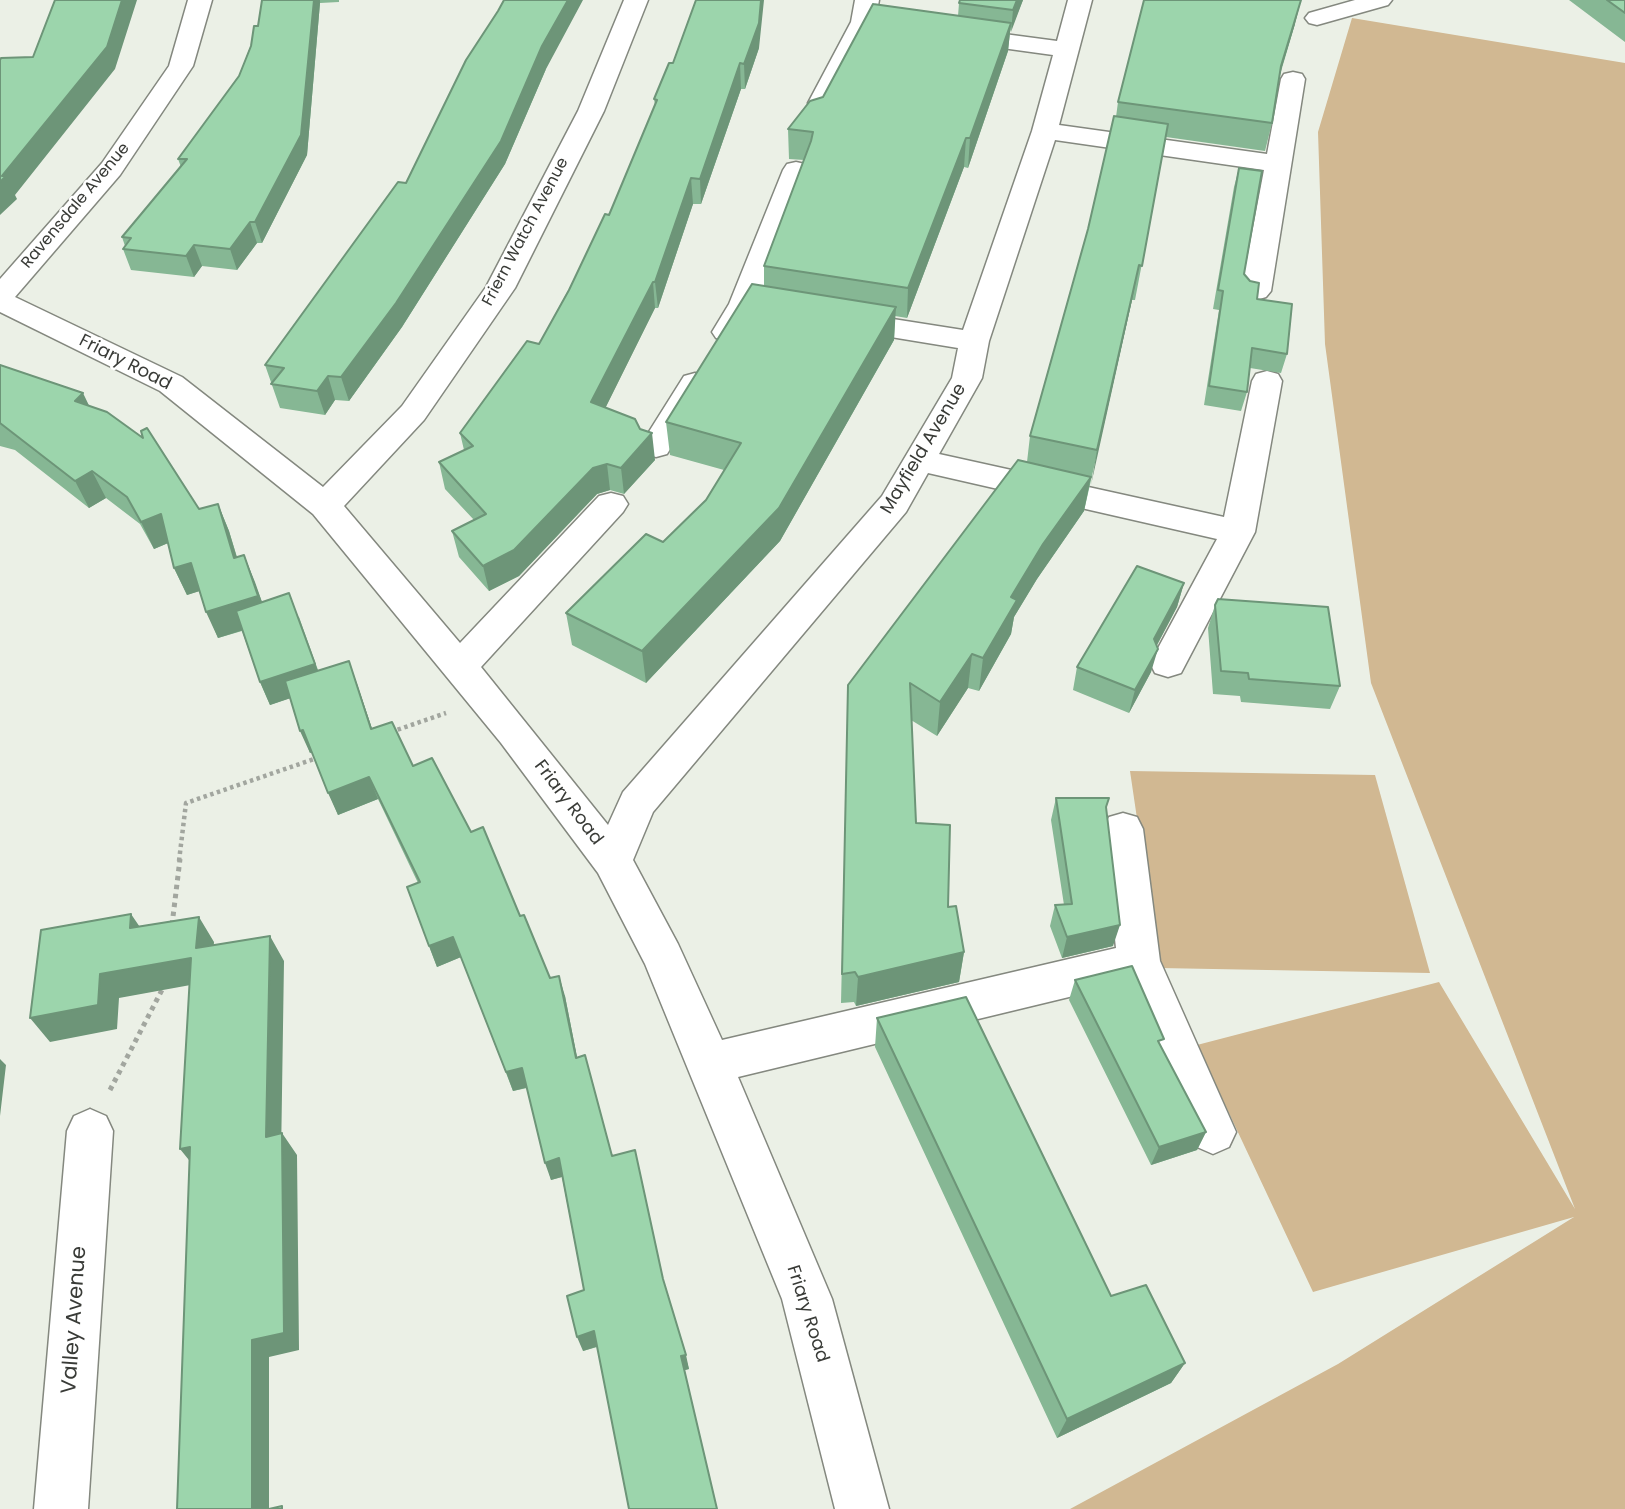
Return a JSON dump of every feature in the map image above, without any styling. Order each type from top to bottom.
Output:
[{"type":"street","name":"Ravensdale Avenue","points":[[0,299],[111,169],[181,66],[200,0]]},
{"type":"street","name":"Friern Watch Avenue","points":[[325,506],[412,412],[500,288],[591,111],[636,0]]},
{"type":"street","name":"Mayfield Avenue","points":[[612,861],[637,803],[894,504],[967,378],[974,341],[1045,131],[1080,0]]},
{"type":"street","points":[[1317,18],[1380,0]]},
{"type":"street","points":[[812,120],[865,11],[1065,50]]},
{"type":"street","points":[[1256,291],[1293,79]]},
{"type":"street","points":[[1045,131],[1280,164]]},
{"type":"street","points":[[656,446],[711,358],[757,307],[796,170]]},
{"type":"street","name":"Friary Road","points":[[0,299],[171,384],[325,506],[486,699],[612,861],[663,957],[710,1063],[807,1299],[862,1509]]},
{"type":"street","points":[[811,315],[974,341]]},
{"type":"street","points":[[1168,663],[1238,532],[1266,381]]},
{"type":"street","points":[[921,461],[1238,532]]},
{"type":"street","points":[[460,667],[611,504]]},
{"type":"street","points":[[1123,829],[1139,961],[1213,1132]]},
{"type":"street","points":[[710,1063],[1139,961]]},
{"type":"street","name":"Valley Avenue","points":[[61,1509],[90,1131]]},
{"type":"path","points":[[382,735],[486,699]]},
{"type":"path","points":[[171,932],[186,803],[330,753]]},
{"type":"path","points":[[90,1131],[164,984]]},
{"type":"shaded area","points":[[1352,18],[1625,63],[1625,1509],[1070,1509],[1338,1364],[1574,1217],[1313,1292],[1197,1045],[1439,982],[1575,1209],[1371,683],[1325,344],[1318,132]]},
{"type":"shaded area","points":[[1130,771],[1375,775],[1430,973],[1159,968]]},
{"type":"building","points":[[55,0],[122,0],[107,47],[2,176],[6,176],[0,182],[0,60],[33,57]]},
{"type":"building","points":[[262,0],[314,0],[301,135],[255,222],[250,222],[230,249],[194,245],[186,256],[123,249],[131,238],[122,237],[187,159],[178,159],[239,76],[251,46],[254,26],[258,26]]},
{"type":"building","points":[[504,0],[568,0],[542,46],[501,141],[396,303],[341,377],[328,376],[317,391],[271,384],[284,368],[265,365],[398,182],[406,183],[466,60]]},
{"type":"building","points":[[696,0],[761,0],[759,23],[744,64],[740,63],[700,179],[691,178],[655,282],[591,402],[635,419],[640,429],[652,433],[621,468],[607,464],[593,468],[514,550],[483,566],[452,531],[486,514],[439,462],[473,446],[460,433],[527,341],[539,344],[569,290],[605,214],[609,215],[657,100],[654,99],[669,63],[673,63]]},
{"type":"building","points":[[960,0],[1017,0],[1013,10],[959,3]]},
{"type":"building","points":[[1144,0],[1301,0],[1281,66],[1272,123],[1118,102]]},
{"type":"building","points":[[1607,0],[1625,0],[1625,13]]},
{"type":"building","points":[[873,4],[1011,23],[970,138],[966,138],[908,288],[764,266],[813,132],[788,129],[810,101],[823,97]]},
{"type":"building","points":[[1114,116],[1168,124],[1142,266],[1139,265],[1097,450],[1030,436],[1088,229]]},
{"type":"building","points":[[1239,168],[1262,171],[1244,274],[1250,281],[1259,283],[1257,299],[1292,304],[1287,354],[1252,348],[1247,392],[1209,386],[1223,291],[1218,290]]},
{"type":"building","points":[[752,284],[896,307],[779,508],[642,651],[566,613],[646,534],[663,542],[706,500],[741,443],[666,422]]},
{"type":"building","points":[[0,365],[83,393],[75,401],[107,412],[143,438],[141,431],[147,428],[199,509],[218,504],[234,558],[244,555],[258,596],[206,612],[191,563],[174,568],[161,514],[141,522],[127,497],[92,471],[75,481],[0,423]]},
{"type":"building","points":[[1018,460],[1091,477],[1043,544],[1011,597],[1017,600],[983,658],[972,654],[940,702],[910,683],[916,823],[950,825],[948,907],[956,906],[964,952],[858,977],[855,972],[842,974],[848,685]]},
{"type":"building","points":[[1137,566],[1184,583],[1154,639],[1158,649],[1135,690],[1077,667]]},
{"type":"building","points":[[289,593],[315,664],[260,682],[236,611]]},
{"type":"building","points":[[1218,599],[1328,607],[1340,686],[1249,679],[1248,673],[1221,671],[1215,605]]},
{"type":"building","points":[[349,661],[371,729],[392,722],[413,766],[432,758],[471,832],[483,827],[520,916],[524,915],[550,978],[559,976],[576,1058],[585,1055],[612,1156],[635,1150],[663,1279],[686,1355],[681,1356],[717,1509],[629,1509],[594,1331],[577,1337],[567,1296],[584,1290],[559,1158],[545,1163],[522,1068],[506,1072],[453,937],[429,946],[407,887],[420,882],[369,777],[328,793],[303,730],[300,731],[285,681]]},
{"type":"building","points":[[1056,798],[1109,798],[1106,807],[1120,925],[1067,937],[1055,905],[1072,904]]},
{"type":"building","points":[[131,914],[130,928],[199,917],[196,948],[270,936],[266,1137],[282,1133],[284,1333],[252,1340],[252,1509],[177,1509],[190,1147],[180,1149],[191,958],[100,974],[98,1005],[30,1018],[41,930]]},
{"type":"building","points":[[1132,966],[1164,1039],[1158,1041],[1206,1132],[1159,1147],[1075,980]]},
{"type":"building","points":[[966,997],[1111,1296],[1146,1285],[1185,1363],[1067,1419],[877,1018]]}]
